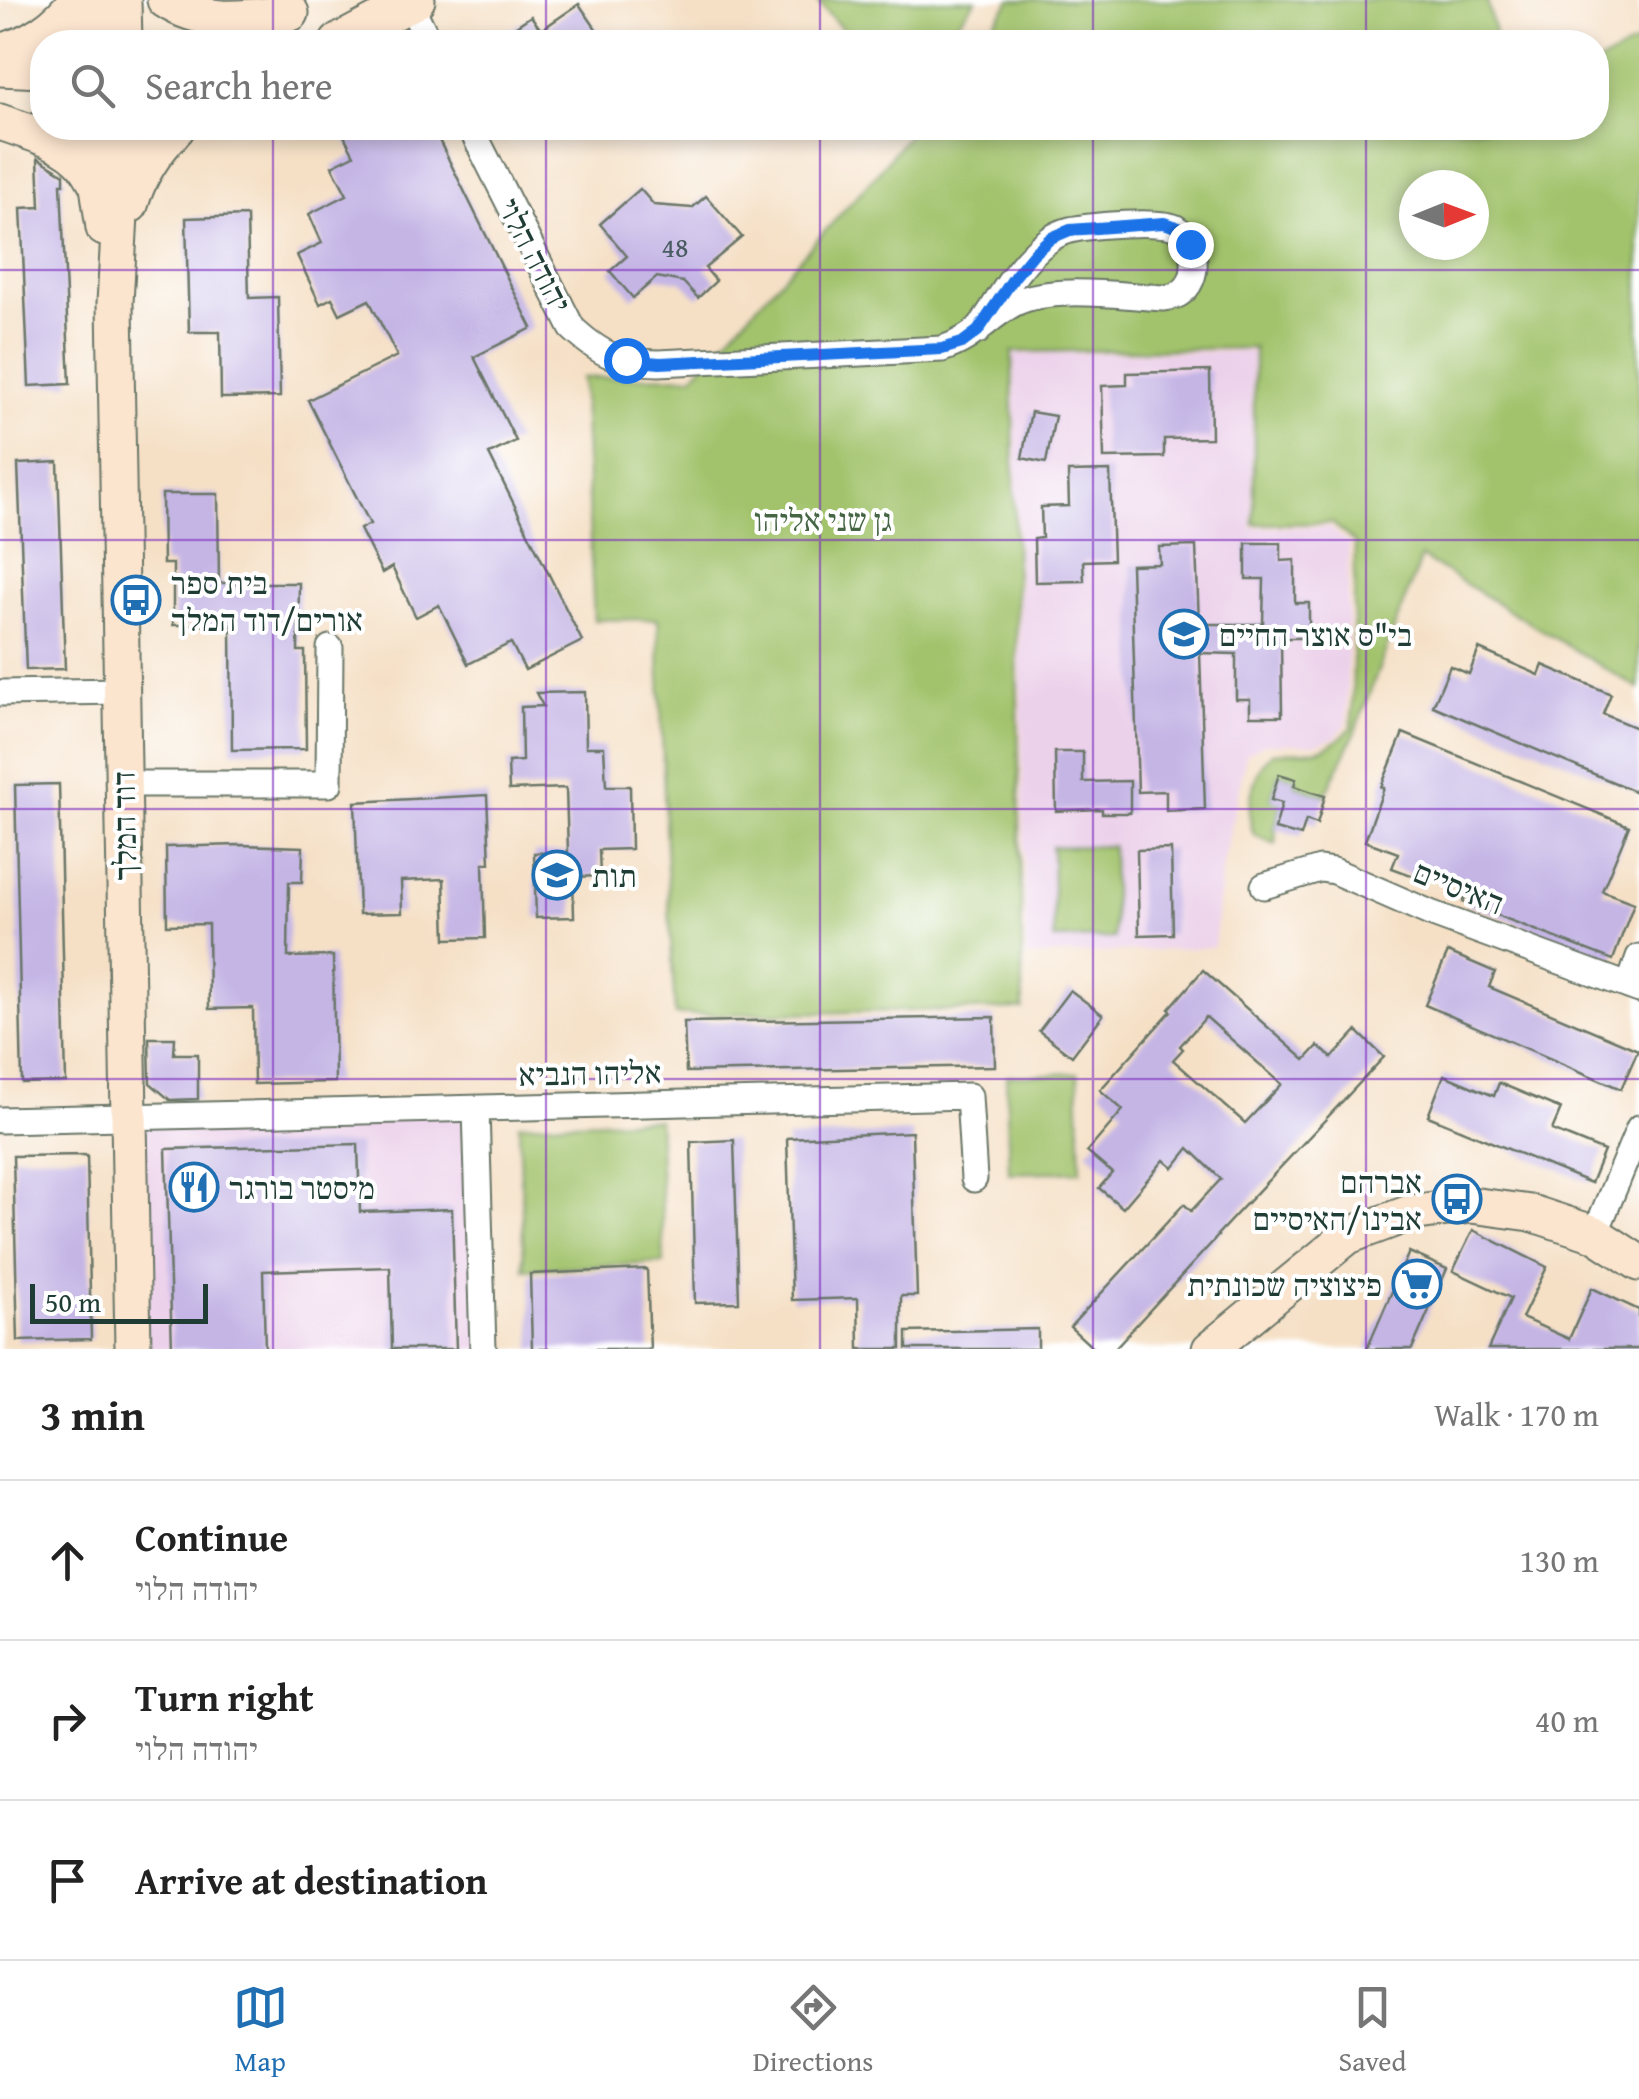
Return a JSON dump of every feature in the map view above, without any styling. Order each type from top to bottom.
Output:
[{"type":"street","points":[[46,30],[76,0]]},
{"type":"street","points":[[92,0],[92,30]]},
{"type":"street","points":[[123,0],[124,30]]},
{"type":"street","points":[[165,0],[198,15],[222,19],[304,6]]},
{"type":"street","points":[[360,30],[412,1],[424,30]]},
{"type":"street","points":[[247,30],[304,6]]},
{"type":"street","points":[[0,52],[30,40]]},
{"type":"street","points":[[0,68],[30,69]]},
{"type":"street","points":[[0,119],[30,117]]},
{"type":"street","points":[[0,119],[30,132]]},
{"type":"street","points":[[46,140],[74,154],[98,186]]},
{"type":"street","name":"דוד המלך","points":[[95,140],[115,303]]},
{"type":"street","name":"דוד המלך","points":[[124,140],[115,303],[133,1349]]},
{"type":"street","points":[[118,245],[142,172],[166,140]]},
{"type":"street","name":"יהודה הלוי","points":[[477,140],[572,328],[594,348],[626,360],[660,363],[928,351],[962,343],[978,331],[1005,309],[1036,295],[1164,298],[1179,294],[1191,280],[1195,262],[1190,244],[1179,228],[1164,223],[1070,230],[1051,238],[1034,253],[978,331]]},
{"type":"street","points":[[124,784],[329,784],[330,648]]},
{"type":"street","points":[[0,693],[122,691]]},
{"type":"street","name":"האיסיים","points":[[1264,886],[1320,869],[1334,871],[1430,912],[1634,988],[1639,957]]},
{"type":"street","name":"אליהו הנביא","points":[[0,1120],[970,1096],[974,1179]]},
{"type":"street","points":[[476,1108],[483,1349]]},
{"type":"street","points":[[1594,1234],[1639,1128]]},
{"type":"street","points":[[1210,1349],[1348,1236],[1400,1216],[1437,1208],[1471,1205],[1532,1213],[1594,1234],[1639,1263]]},
{"type":"shaded area","name":"בי\"ס אוצר החיים","points":[[1252,351],[1252,527],[1329,527],[1349,543],[1347,724],[1335,738],[1316,744],[1264,744],[1246,755],[1222,870],[1214,947],[1026,957],[1014,354]]},
{"type":"shaded area","points":[[476,1109],[484,1349],[136,1349],[129,1118]]},
{"type":"green space","points":[[816,0],[976,0],[952,30],[843,30]]},
{"type":"green space","points":[[1011,0],[1487,0],[1494,30],[989,30]]},
{"type":"green space","name":"גן שני אליהו","points":[[1639,42],[1639,689],[1421,557],[1353,737],[1325,796],[1294,786],[1296,779],[1279,774],[1271,799],[1282,803],[1275,828],[1276,844],[1254,835],[1250,814],[1252,791],[1265,760],[1272,753],[1324,748],[1352,727],[1355,543],[1332,523],[1254,524],[1254,348],[1012,352],[1023,1009],[675,1015],[658,619],[594,620],[582,378],[693,376],[904,140],[1609,140],[1609,58]]},
{"type":"green space","points":[[1112,846],[1114,938],[1054,939],[1052,847]]},
{"type":"green space","points":[[1078,1073],[1081,1171],[1009,1173],[1006,1076]]},
{"type":"green space","points":[[658,1119],[664,1263],[524,1269],[519,1124]]},
{"type":"building","points":[[579,4],[597,30],[541,30]]},
{"type":"building","points":[[531,16],[541,30],[510,30]]},
{"type":"building","points":[[346,140],[439,140],[532,328],[474,357],[516,441],[489,454],[582,641],[525,670],[511,643],[468,664],[439,605],[416,617],[392,567],[382,573],[360,529],[370,524],[308,400],[397,356],[369,300],[340,314],[332,298],[320,304],[297,255],[322,243],[309,214],[347,195],[332,166],[354,155]]},
{"type":"building","points":[[38,158],[64,174],[61,184],[70,384],[29,386],[21,208],[40,207]]},
{"type":"building","points":[[640,189],[654,205],[692,208],[706,196],[742,237],[705,268],[716,281],[698,298],[683,282],[657,277],[633,298],[610,271],[627,256],[600,224]]},
{"type":"building","points":[[247,216],[249,298],[278,297],[280,397],[221,398],[220,332],[189,332],[186,218]]},
{"type":"building","points":[[1210,371],[1211,438],[1164,439],[1164,457],[1104,458],[1102,386],[1127,385],[1127,373]]},
{"type":"building","points":[[1031,412],[1055,416],[1046,463],[1022,458]]},
{"type":"building","points":[[58,462],[65,669],[26,670],[18,464]]},
{"type":"building","points":[[1110,471],[1113,560],[1083,561],[1084,581],[1035,582],[1034,539],[1042,538],[1041,507],[1069,506],[1068,472]]},
{"type":"building","points":[[162,494],[218,494],[219,583],[299,583],[298,651],[305,651],[306,749],[232,750],[231,625],[173,625],[173,564],[163,564]]},
{"type":"building","points":[[1246,543],[1281,543],[1281,561],[1295,560],[1295,603],[1309,603],[1309,638],[1281,638],[1282,716],[1250,716],[1250,699],[1236,699],[1236,654],[1200,653],[1205,809],[1166,811],[1166,791],[1138,792],[1131,565],[1160,564],[1159,547],[1196,546],[1199,624],[1263,624],[1264,579],[1246,579]]},
{"type":"building","points":[[1479,649],[1539,675],[1543,665],[1611,694],[1603,714],[1639,729],[1639,793],[1433,706],[1450,666],[1469,674]]},
{"type":"building","points":[[585,692],[586,747],[604,747],[606,786],[630,786],[631,849],[599,850],[600,876],[573,877],[574,917],[536,918],[534,853],[568,852],[566,788],[509,790],[508,762],[522,761],[521,707],[543,706],[536,693]]},
{"type":"building","points":[[1403,733],[1629,826],[1602,891],[1634,903],[1613,960],[1463,902],[1469,887],[1425,870],[1422,879],[1392,868],[1398,853],[1365,841]]},
{"type":"building","points":[[1055,752],[1083,752],[1083,782],[1130,781],[1130,813],[1102,813],[1102,809],[1056,811]]},
{"type":"building","points":[[1279,774],[1296,779],[1294,786],[1325,796],[1317,824],[1306,820],[1301,836],[1275,829],[1282,803],[1271,800]]},
{"type":"building","points":[[59,784],[66,1082],[22,1083],[15,785]]},
{"type":"building","points":[[487,795],[490,863],[483,863],[485,938],[446,939],[444,879],[401,881],[402,913],[359,914],[355,802]]},
{"type":"building","points":[[166,847],[303,847],[302,882],[289,882],[288,957],[333,956],[335,1082],[254,1084],[253,1008],[209,1009],[208,924],[167,925]]},
{"type":"building","points":[[1171,849],[1173,934],[1139,935],[1137,850]]},
{"type":"building","points":[[1448,952],[1495,972],[1489,987],[1638,1050],[1621,1089],[1425,1005]]},
{"type":"building","points":[[1203,970],[1305,1060],[1318,1046],[1332,1058],[1357,1031],[1384,1057],[1114,1349],[1094,1349],[1070,1327],[1184,1204],[1191,1211],[1221,1179],[1189,1148],[1173,1168],[1164,1160],[1123,1208],[1099,1188],[1112,1173],[1087,1152],[1123,1110],[1100,1090]],"holes":[[[1206,1017],[1282,1084],[1245,1123],[1173,1060]]]},
{"type":"building","points":[[1070,990],[1103,1015],[1072,1056],[1039,1031]]},
{"type":"building","points":[[994,1017],[995,1066],[686,1072],[684,1022]]},
{"type":"building","points":[[149,1038],[175,1038],[174,1054],[198,1054],[198,1099],[170,1100],[150,1083]]},
{"type":"building","points":[[1444,1075],[1494,1096],[1499,1083],[1561,1109],[1552,1130],[1604,1151],[1591,1183],[1428,1116]]},
{"type":"building","points":[[912,1132],[917,1296],[901,1296],[901,1349],[859,1349],[858,1298],[792,1300],[787,1138]]},
{"type":"building","points":[[734,1140],[739,1302],[695,1303],[691,1142]]},
{"type":"building","points":[[358,1144],[360,1212],[452,1209],[456,1349],[392,1349],[390,1267],[263,1271],[265,1349],[172,1349],[166,1149]]},
{"type":"building","points":[[87,1155],[91,1339],[18,1341],[13,1156]]},
{"type":"building","points":[[1473,1230],[1547,1267],[1522,1318],[1569,1339],[1592,1288],[1639,1310],[1639,1349],[1488,1349],[1511,1298],[1453,1271]]},
{"type":"building","points":[[1409,1252],[1447,1269],[1412,1349],[1367,1349]]},
{"type":"building","points":[[647,1269],[650,1349],[532,1349],[530,1274]]},
{"type":"building","points":[[1038,1329],[1038,1349],[907,1349],[907,1332]]},
{"type":"place","name":"בית ספר אורים/דוד המלך","points":[[136,600]]},
{"type":"place","name":"בי\"ס אוצר החיים","points":[[1184,634]]},
{"type":"place","name":"תות","points":[[557,875]]},
{"type":"place","name":"מיסטר בורגר","points":[[194,1187]]},
{"type":"place","name":"אברהם אבינו/האיסיים","points":[[1457,1199]]},
{"type":"place","name":"פיצוציה שכונתית","points":[[1417,1284]]},
{"type":"route","points":[[626,360],[660,363],[942,349],[962,343],[978,331],[1015,276],[1051,238],[1070,230],[1164,223],[1179,228],[1190,244]]}]
